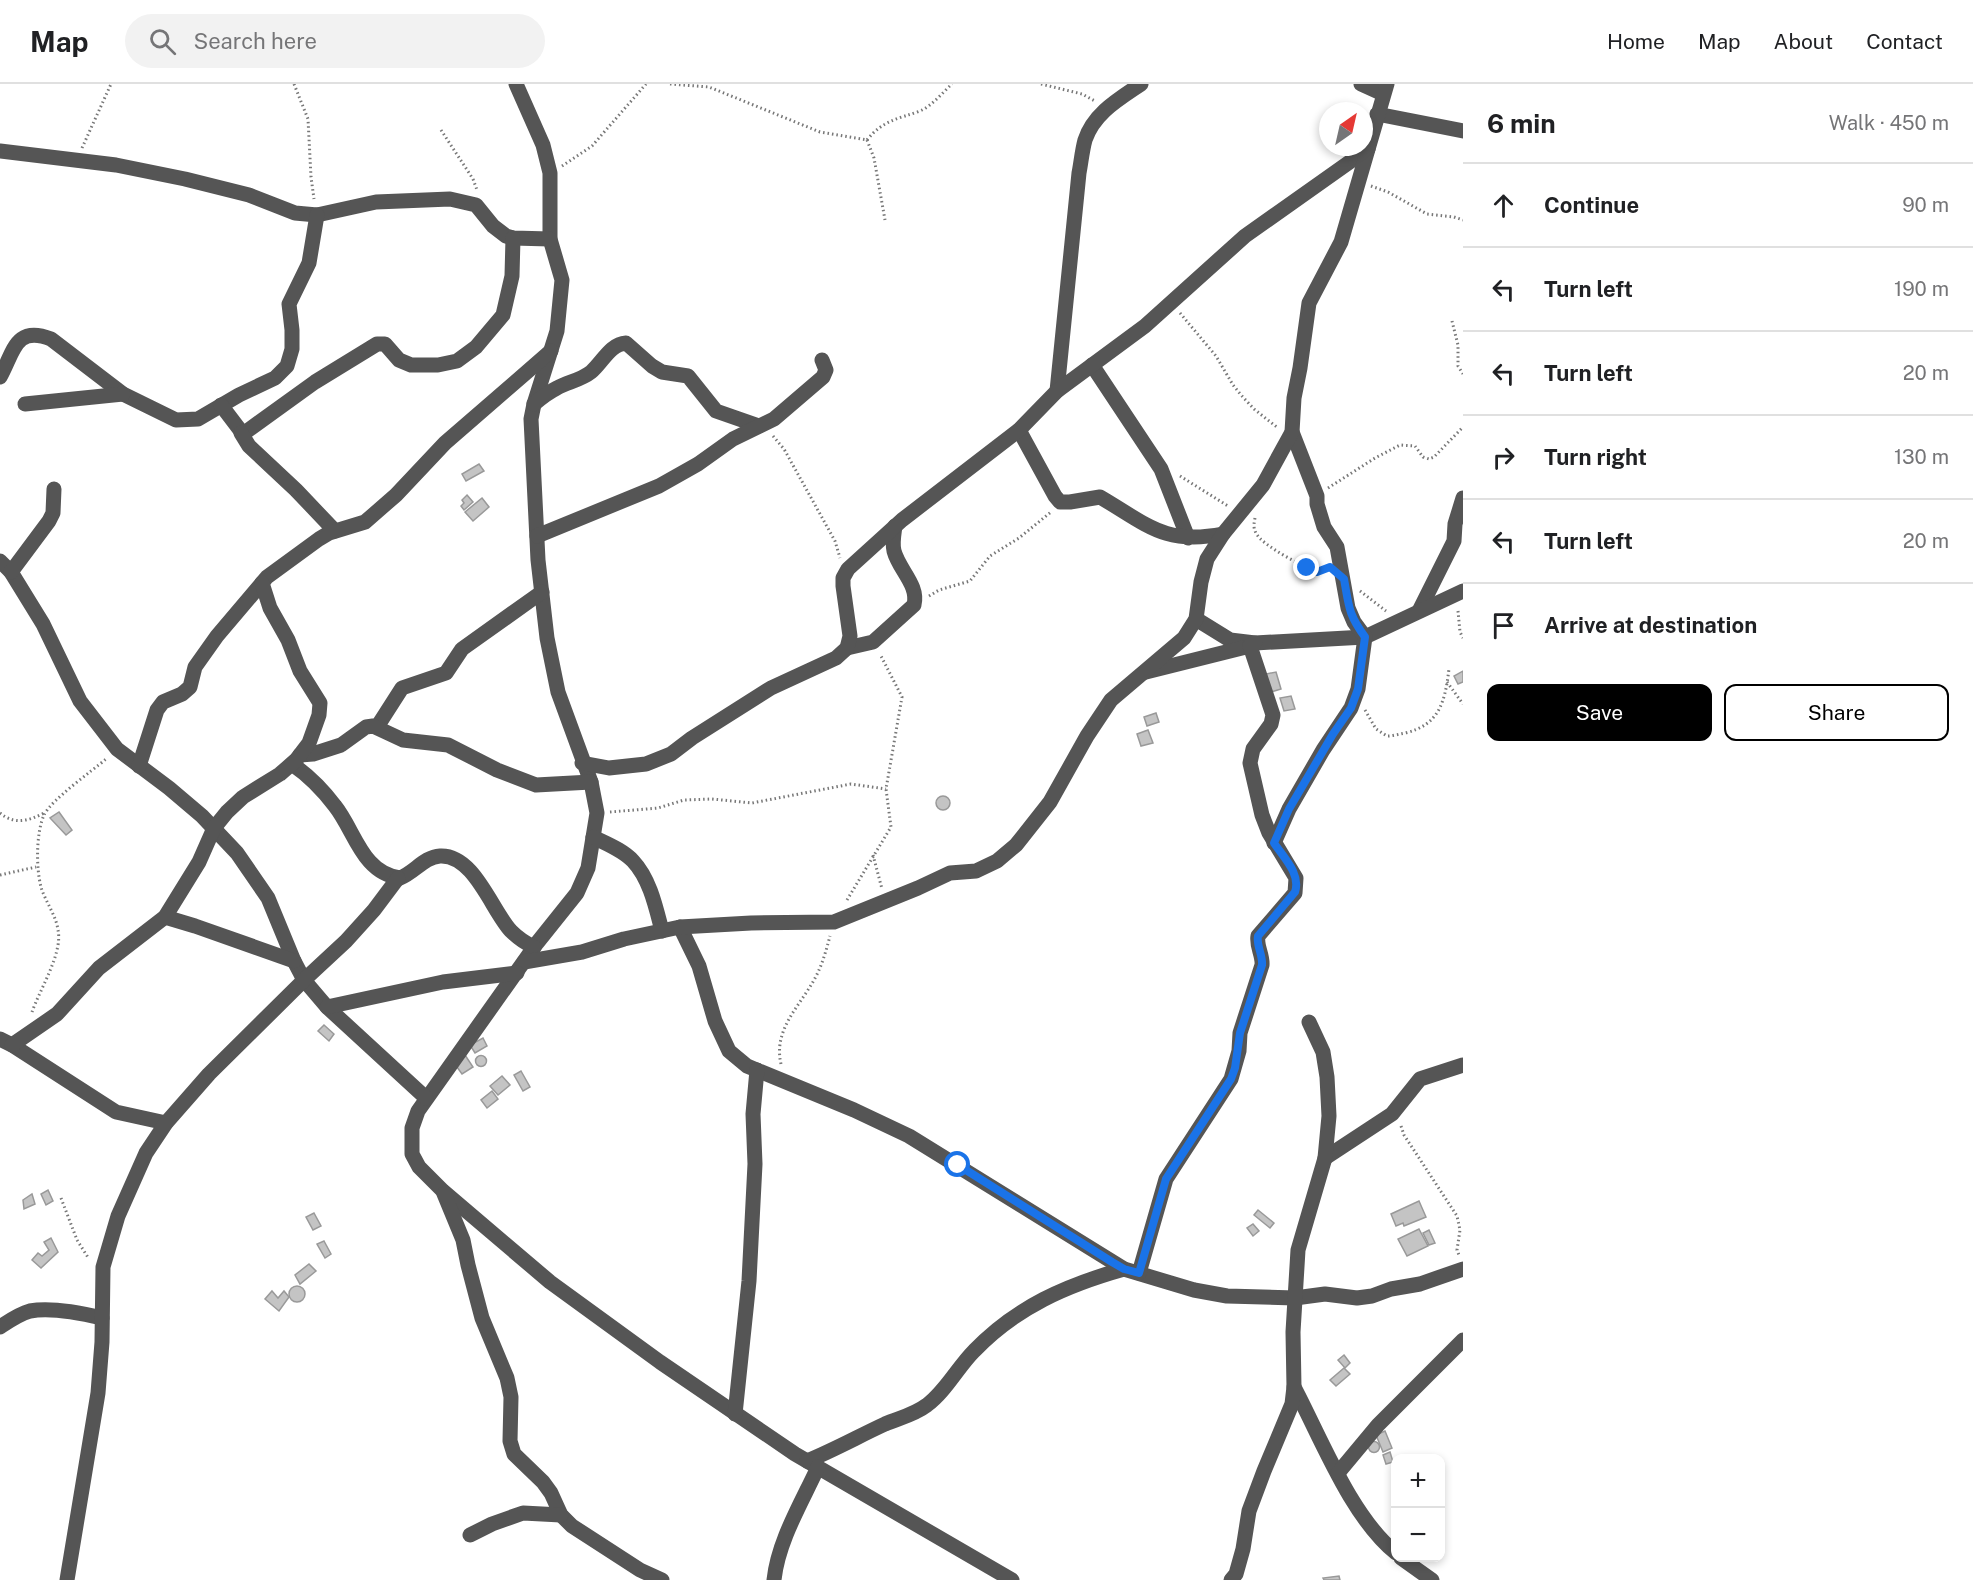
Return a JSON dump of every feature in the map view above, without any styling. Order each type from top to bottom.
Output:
[{"type":"street","points":[[516,84],[543,145],[550,173],[550,239],[562,280],[557,331],[531,419],[542,592],[552,666],[558,692],[582,763],[591,782],[597,813],[588,868],[577,893],[534,947],[426,1098],[412,1128],[412,1154],[419,1167],[443,1191],[550,1282],[660,1362],[812,1464],[1012,1580]]},
{"type":"street","points":[[1057,391],[1079,173],[1085,140],[1093,123],[1107,108],[1141,84]]},
{"type":"street","points":[[1361,84],[1385,89],[1373,130]]},
{"type":"street","points":[[1377,114],[1463,131]]},
{"type":"street","points":[[0,151],[116,165],[185,179],[249,195],[295,213],[317,215],[376,202],[450,199],[476,205],[500,232],[513,238],[550,239]]},
{"type":"street","points":[[848,648],[850,636],[843,586],[845,574],[895,526],[1019,430],[1057,391],[1145,326],[1245,236],[1358,156]]},
{"type":"street","points":[[327,1007],[520,967],[624,939],[680,927],[834,922],[886,902],[950,873],[976,871],[997,861],[1016,845],[1050,802],[1111,700],[1184,638],[1196,620],[1201,582],[1207,559],[1239,513],[1263,484],[1291,434],[1294,398],[1309,303],[1341,242],[1366,156]]},
{"type":"street","points":[[0,377],[11,352],[19,342],[26,336],[39,334],[51,339],[123,394],[176,420],[198,419],[275,378],[287,366],[292,349],[289,304],[309,263],[317,215]]},
{"type":"street","points":[[241,433],[247,432],[315,382],[377,344],[385,344],[399,360],[406,364],[438,365],[457,360],[476,347],[503,315],[512,276],[513,238]]},
{"type":"street","points":[[534,404],[558,387],[583,378],[618,344],[626,343],[662,372],[688,376],[716,411],[759,426]]},
{"type":"street","points":[[139,766],[157,710],[163,702],[182,694],[190,687],[194,670],[203,656],[236,612],[262,583],[318,539],[364,522],[396,495],[445,443],[552,350]]},
{"type":"street","points":[[537,536],[659,486],[698,464],[734,439],[774,419],[823,377],[826,370],[822,360]]},
{"type":"street","points":[[1092,365],[1161,468],[1188,538]]},
{"type":"street","points":[[25,404],[123,394]]},
{"type":"street","points":[[221,405],[249,446],[335,531]]},
{"type":"street","points":[[1019,430],[1060,502],[1100,497],[1154,529],[1170,535],[1200,538],[1224,534]]},
{"type":"street","points":[[1274,843],[1289,809],[1328,742],[1351,708],[1358,689],[1365,637],[1353,622],[1348,608],[1337,548],[1324,527],[1317,496],[1291,434]]},
{"type":"street","points":[[54,489],[53,513],[49,521],[5,566],[43,624],[80,701],[117,749],[170,788],[214,828],[237,853],[268,898],[304,980],[327,1007],[426,1098]]},
{"type":"street","points":[[1419,612],[1454,541],[1455,524],[1463,498]]},
{"type":"street","points":[[582,763],[609,768],[646,764],[671,754],[744,703],[771,688],[836,658],[848,648],[873,642],[914,606],[913,586],[894,551],[895,526]]},
{"type":"street","points":[[166,1123],[116,1112],[12,1040],[57,1014],[99,968],[165,917],[199,862],[214,828],[227,812],[243,797],[280,774],[296,760],[309,743],[319,715],[320,703],[300,671],[288,640],[270,608],[262,583]]},
{"type":"street","points":[[377,727],[402,688],[446,673],[462,649],[542,592]]},
{"type":"street","points":[[1140,674],[1253,645],[1365,637],[1460,593]]},
{"type":"street","points":[[1196,620],[1230,640],[1253,645]]},
{"type":"street","points":[[1132,1271],[1166,1179],[1231,1079],[1235,1068],[1240,1033],[1262,965],[1258,936],[1297,887],[1294,874],[1274,843],[1262,815],[1250,763],[1253,749],[1271,724],[1273,715],[1253,645]]},
{"type":"street","points":[[296,760],[341,745],[366,727],[373,726],[403,740],[448,745],[497,770],[536,785],[591,782]]},
{"type":"street","points":[[296,760],[334,805],[369,862],[384,873],[398,878]]},
{"type":"street","points":[[593,837],[620,850],[633,861],[643,876],[655,903],[662,931]]},
{"type":"street","points":[[68,1580],[69,1561],[98,1393],[104,1267],[118,1216],[146,1153],[166,1123],[209,1074],[359,926],[398,878],[405,876],[427,860],[440,856],[458,861],[466,867],[510,930],[519,939],[534,947]]},
{"type":"street","points":[[165,917],[294,961]]},
{"type":"street","points":[[680,927],[699,966],[715,1021],[729,1051],[747,1066],[854,1110],[909,1136],[1132,1271],[1194,1290],[1227,1296],[1295,1298],[1325,1294],[1357,1298],[1420,1284],[1463,1269]]},
{"type":"street","points":[[1231,1580],[1236,1574],[1243,1549],[1249,1511],[1292,1404],[1293,1332],[1298,1250],[1325,1158],[1329,1116],[1323,1052],[1309,1022]]},
{"type":"street","points":[[1325,1158],[1382,1121],[1398,1106],[1420,1079],[1463,1065]]},
{"type":"street","points":[[735,1414],[749,1281],[754,1164],[753,1113],[757,1070]]},
{"type":"street","points":[[443,1191],[463,1240],[482,1318],[507,1378],[511,1397],[511,1448],[514,1454],[547,1488],[561,1515],[572,1526],[640,1570],[662,1580]]},
{"type":"street","points":[[774,1580],[776,1567],[812,1464],[884,1425],[929,1404],[981,1344],[1014,1315],[1093,1278],[1132,1271]]},
{"type":"street","points":[[0,1327],[31,1311],[73,1312],[102,1318]]},
{"type":"street","points":[[1338,1473],[1378,1425],[1463,1340]]},
{"type":"street","points":[[1294,1387],[1352,1500],[1373,1530],[1391,1549]]},
{"type":"street","points":[[470,1535],[523,1513],[561,1515]]},
{"type":"street","points":[[1408,1562],[1432,1580]]},
{"type":"path","points":[[76,160],[111,84]]},
{"type":"path","points":[[294,84],[308,119],[311,177],[317,215]]},
{"type":"path","points":[[550,173],[592,146],[646,84]]},
{"type":"path","points":[[670,84],[709,87],[820,132],[867,140]]},
{"type":"path","points":[[867,140],[874,131],[885,124],[902,115],[920,111],[952,84]]},
{"type":"path","points":[[1041,84],[1090,97],[1107,108]]},
{"type":"path","points":[[441,130],[477,186],[476,205]]},
{"type":"path","points":[[867,140],[874,158],[885,220]]},
{"type":"path","points":[[1358,182],[1388,192],[1428,214],[1463,220]]},
{"type":"path","points":[[1172,302],[1216,356],[1241,395],[1254,409],[1291,434]]},
{"type":"path","points":[[1452,321],[1458,345],[1458,366],[1463,374]]},
{"type":"path","points":[[759,426],[767,430],[784,449],[836,542],[845,574]]},
{"type":"path","points":[[1317,496],[1375,458],[1400,445],[1415,446],[1423,458],[1434,457],[1462,429]]},
{"type":"path","points":[[1161,468],[1174,472],[1239,513]]},
{"type":"path","points":[[1256,493],[1254,530],[1262,541],[1317,572],[1330,567],[1399,621]]},
{"type":"path","points":[[914,606],[939,590],[970,581],[990,556],[1036,526],[1060,502]]},
{"type":"path","points":[[1460,593],[1458,622],[1463,638]]},
{"type":"path","points":[[785,1082],[780,1060],[781,1041],[785,1027],[820,968],[834,922],[891,827],[886,789],[902,697],[873,642]]},
{"type":"path","points":[[1358,689],[1368,717],[1376,729],[1387,736],[1392,736],[1414,731],[1430,724],[1438,713],[1448,682],[1449,669]]},
{"type":"path","points":[[1448,682],[1463,705]]},
{"type":"path","points":[[0,813],[9,819],[27,821],[45,813],[87,773],[117,749]]},
{"type":"path","points":[[597,813],[658,808],[684,800],[712,799],[752,803],[851,784],[886,789]]},
{"type":"path","points":[[12,1040],[56,957],[59,930],[41,887],[37,866],[38,846],[45,813]]},
{"type":"path","points":[[873,854],[886,902]]},
{"type":"path","points":[[0,875],[37,866]]},
{"type":"path","points":[[1398,1106],[1404,1135],[1452,1205],[1457,1216],[1460,1230],[1457,1250],[1463,1264]]},
{"type":"path","points":[[61,1198],[77,1240],[103,1283]]},
{"type":"building","points":[[479,464],[484,471],[466,481],[462,474]]},
{"type":"building","points":[[467,495],[473,502],[464,510],[461,506],[464,503],[462,500]]},
{"type":"building","points":[[482,498],[489,507],[473,521],[465,512]]},
{"type":"building","points":[[1463,671],[1463,682],[1458,684],[1454,676]]},
{"type":"building","points":[[1276,672],[1281,689],[1271,692],[1266,674]]},
{"type":"building","points":[[1291,696],[1295,709],[1284,711],[1280,698]]},
{"type":"building","points":[[1156,713],[1159,722],[1147,726],[1144,717]]},
{"type":"building","points":[[1148,730],[1153,743],[1141,746],[1137,734]]},
{"type":"building","points":[[940,796],[946,796],[950,803],[946,810],[940,810],[936,806],[936,800]]},
{"type":"building","points":[[59,812],[72,830],[66,835],[50,818]]},
{"type":"building","points":[[324,1025],[334,1034],[329,1041],[318,1031]]},
{"type":"building","points":[[483,1038],[487,1046],[475,1053],[470,1045]]},
{"type":"building","points":[[465,1055],[473,1067],[462,1074],[454,1063]]},
{"type":"building","points":[[481,1055],[487,1061],[481,1067],[475,1061]]},
{"type":"building","points":[[521,1071],[530,1087],[523,1091],[514,1075]]},
{"type":"building","points":[[502,1076],[510,1085],[498,1095],[490,1086]]},
{"type":"building","points":[[492,1091],[498,1099],[487,1108],[481,1100]]},
{"type":"building","points":[[48,1190],[53,1201],[46,1205],[41,1194]]},
{"type":"building","points":[[32,1194],[35,1204],[24,1209],[23,1200]]},
{"type":"building","points":[[1419,1201],[1426,1217],[1404,1226],[1403,1223],[1396,1226],[1391,1214]]},
{"type":"building","points":[[1258,1210],[1274,1223],[1270,1228],[1254,1215]]},
{"type":"building","points":[[314,1213],[321,1226],[313,1230],[306,1217]]},
{"type":"building","points":[[1253,1224],[1259,1231],[1253,1236],[1247,1228]]},
{"type":"building","points":[[1419,1229],[1428,1246],[1407,1256],[1398,1239]]},
{"type":"building","points":[[1429,1230],[1435,1243],[1429,1245],[1423,1233]]},
{"type":"building","points":[[51,1238],[58,1252],[41,1268],[32,1260],[38,1253],[42,1256],[49,1250],[44,1242]]},
{"type":"building","points":[[324,1241],[331,1254],[325,1258],[317,1244]]},
{"type":"building","points":[[309,1264],[316,1271],[300,1284],[295,1275]]},
{"type":"building","points":[[297,1286],[303,1288],[305,1294],[303,1300],[297,1302],[291,1300],[289,1294],[291,1288]]},
{"type":"building","points":[[272,1291],[278,1298],[284,1291],[289,1297],[279,1311],[265,1299]]},
{"type":"building","points":[[1344,1355],[1350,1363],[1345,1368],[1338,1360]]},
{"type":"building","points":[[1344,1368],[1350,1374],[1336,1386],[1330,1380]]},
{"type":"building","points":[[1385,1431],[1392,1448],[1383,1452],[1376,1435]]},
{"type":"building","points":[[1374,1442],[1378,1443],[1378,1451],[1374,1452],[1370,1451],[1369,1447],[1370,1443]]},
{"type":"building","points":[[1390,1452],[1391,1463],[1386,1464],[1383,1455]]},
{"type":"building","points":[[1339,1576],[1340,1580],[1324,1580],[1323,1578]]},
{"type":"route","points":[[958,1165],[1112,1262],[1124,1269],[1139,1273],[1166,1179],[1231,1079],[1235,1068],[1240,1033],[1262,965],[1258,936],[1297,887],[1294,874],[1274,843],[1289,809],[1323,750],[1351,708],[1358,689],[1365,637],[1353,622],[1348,608],[1344,579],[1330,567],[1317,572],[1307,568]]}]
